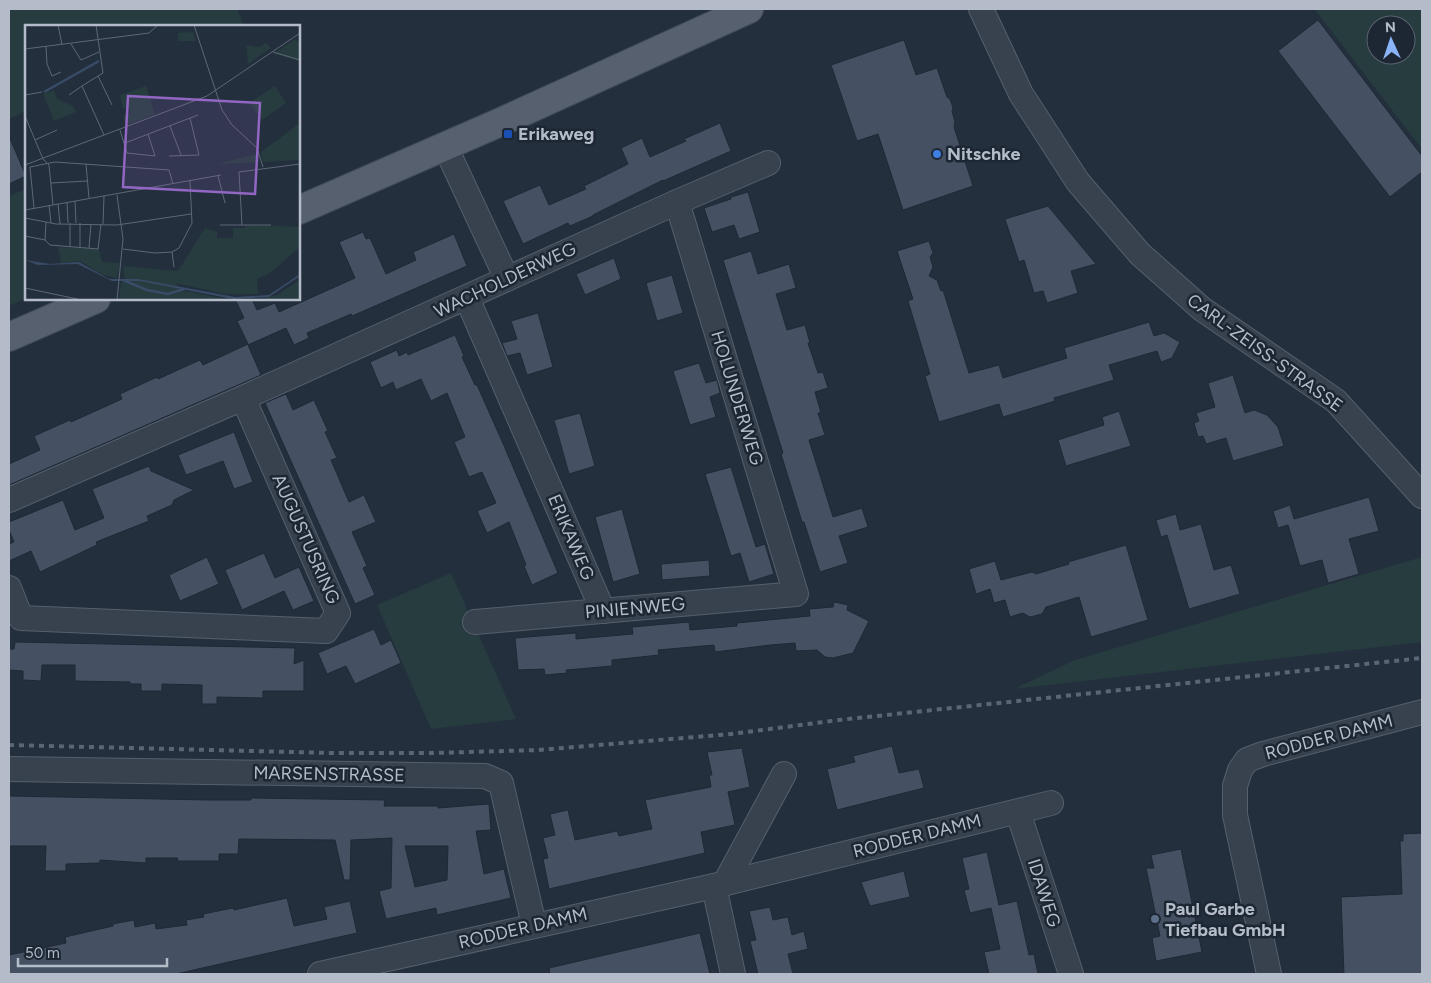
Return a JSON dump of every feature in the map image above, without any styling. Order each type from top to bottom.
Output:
[{"type":"main road","points":[[300,210],[749,9]]},
{"type":"main road","points":[[9,337],[94,300]]},
{"type":"street","name":"CARL-ZEISS-STRASSE","points":[[981,9],[1021,94],[1072,174],[1140,254],[1202,309],[1336,402],[1422,496]]},
{"type":"street","points":[[445,146],[507,279]]},
{"type":"street","name":"WACHOLDERWEG","points":[[243,398],[768,163]]},
{"type":"street","name":"HOLUNDERWEG","points":[[678,202],[796,594]]},
{"type":"street","name":"ERIKAWEG","points":[[467,298],[603,611]]},
{"type":"street","points":[[9,500],[243,398]]},
{"type":"street","name":"AUGUSTUSRING","points":[[9,588],[21,618],[326,630],[338,613],[243,398]]},
{"type":"street","name":"PINIENWEG","points":[[475,622],[796,594]]},
{"type":"street","name":"RODDER DAMM","points":[[1269,974],[1236,815],[1234,786],[1240,770],[1247,760],[1263,754],[1422,712]]},
{"type":"street","name":"MARSENSTRASSE","points":[[9,769],[484,776],[501,784],[534,925]]},
{"type":"street","points":[[733,974],[719,885],[784,774]]},
{"type":"street","name":"RODDER DAMM","points":[[320,974],[719,885],[1051,803]]},
{"type":"street","name":"IDAWEG","points":[[1018,812],[1070,974]]},
{"type":"green space","points":[[9,9],[237,9],[244,25],[25,25],[25,111],[9,119]]},
{"type":"green space","points":[[1318,9],[1422,9],[1422,149],[1316,11]]},
{"type":"green space","points":[[25,189],[25,298],[9,306],[9,196]]},
{"type":"green space","points":[[1422,557],[1422,642],[1014,689],[1075,660]]},
{"type":"green space","points":[[451,573],[516,719],[431,729],[377,605]]},
{"type":"building","points":[[1318,20],[1422,156],[1422,172],[1390,197],[1278,51]]},
{"type":"building","points":[[904,40],[916,75],[937,68],[953,108],[954,127],[973,186],[903,210],[878,134],[857,141],[831,65]]},
{"type":"building","points":[[720,123],[731,151],[663,180],[593,216],[570,226],[568,223],[523,244],[503,201],[540,185],[549,205],[586,189],[584,186],[628,164],[621,148],[642,138],[650,157]]},
{"type":"building","points":[[9,136],[25,176],[9,184]]},
{"type":"building","points":[[748,192],[760,232],[739,239],[734,225],[712,232],[704,208]]},
{"type":"building","points":[[1048,206],[1096,264],[1071,271],[1078,293],[1047,303],[1043,291],[1034,293],[1024,260],[1019,262],[1005,219]]},
{"type":"building","points":[[363,232],[366,239],[370,238],[386,274],[416,260],[413,252],[454,234],[467,266],[352,316],[351,314],[307,333],[309,338],[294,345],[286,328],[248,345],[261,375],[9,485],[9,464],[40,450],[34,436],[122,399],[120,394],[157,377],[158,379],[200,360],[203,365],[248,344],[237,321],[244,318],[235,300],[252,300],[257,310],[275,303],[279,312],[355,278],[339,242]]},
{"type":"building","points":[[929,241],[933,253],[930,257],[933,267],[929,276],[937,280],[941,291],[943,290],[969,373],[999,365],[1003,378],[1067,358],[1064,348],[1149,322],[1154,336],[1164,333],[1180,342],[1172,358],[1161,362],[1157,351],[1109,365],[1114,380],[1054,398],[1055,401],[1003,417],[999,404],[939,422],[925,376],[930,374],[908,301],[913,299],[897,251]]},
{"type":"building","points":[[751,251],[758,274],[789,264],[796,288],[776,294],[787,330],[805,325],[810,343],[808,343],[818,373],[823,372],[828,388],[815,392],[821,413],[818,413],[825,435],[809,440],[833,517],[862,508],[868,527],[839,536],[848,563],[820,572],[804,522],[802,522],[781,454],[783,453],[723,260]]},
{"type":"building","points":[[614,258],[621,279],[585,295],[576,274]]},
{"type":"building","points":[[672,275],[683,313],[657,321],[646,283]]},
{"type":"building","points":[[538,313],[553,367],[527,375],[520,353],[507,356],[502,343],[517,339],[511,321]]},
{"type":"building","points":[[455,335],[464,356],[462,357],[475,385],[477,385],[505,448],[558,573],[532,585],[509,522],[487,533],[477,511],[496,503],[482,472],[469,477],[454,442],[465,437],[447,393],[431,401],[421,379],[396,390],[393,382],[381,388],[370,362],[397,350],[399,356],[407,352],[408,355]]},
{"type":"building","points":[[699,363],[706,383],[717,380],[720,393],[710,397],[716,417],[690,425],[673,371]]},
{"type":"building","points":[[1233,375],[1245,413],[1254,410],[1267,415],[1278,427],[1284,446],[1233,461],[1226,438],[1206,444],[1203,436],[1198,437],[1194,423],[1199,421],[1196,413],[1215,407],[1208,383]]},
{"type":"building","points":[[286,394],[293,410],[314,400],[328,431],[325,432],[337,458],[331,460],[349,502],[364,495],[376,522],[352,532],[367,566],[363,568],[375,595],[355,604],[265,403]]},
{"type":"building","points":[[1119,411],[1131,446],[1066,466],[1058,440],[1104,425],[1102,417]]},
{"type":"building","points":[[580,413],[595,466],[569,474],[554,420]]},
{"type":"building","points":[[234,432],[253,482],[234,489],[223,461],[186,475],[178,455]]},
{"type":"building","points":[[149,466],[151,471],[194,490],[174,500],[172,505],[147,516],[149,521],[96,542],[97,545],[40,572],[31,551],[9,561],[9,544],[14,542],[9,530],[9,522],[63,500],[75,530],[104,518],[92,489]]},
{"type":"building","points":[[731,467],[756,547],[765,544],[774,574],[749,582],[740,553],[731,556],[705,474]]},
{"type":"building","points":[[1369,497],[1379,531],[1349,539],[1359,574],[1328,583],[1322,560],[1300,566],[1288,525],[1278,528],[1273,511],[1290,505],[1294,519]]},
{"type":"building","points":[[622,509],[640,574],[613,582],[595,517]]},
{"type":"building","points":[[1176,514],[1180,530],[1201,524],[1214,570],[1231,565],[1240,594],[1189,609],[1167,535],[1161,537],[1156,520]]},
{"type":"building","points":[[1126,545],[1148,620],[1091,637],[1079,597],[1046,607],[1042,614],[1030,617],[1023,613],[1010,617],[1005,600],[994,603],[990,589],[976,594],[969,569],[995,561],[1001,580],[1032,572],[1036,574],[1069,564],[1068,562]]},
{"type":"building","points":[[264,553],[275,578],[299,567],[314,601],[293,610],[284,591],[242,610],[225,570]]},
{"type":"building","points":[[207,557],[219,584],[180,601],[169,575]]},
{"type":"building","points":[[709,560],[710,576],[662,580],[661,564]]},
{"type":"building","points":[[834,602],[848,605],[847,610],[869,621],[853,653],[833,658],[825,657],[817,650],[796,651],[795,643],[715,652],[714,645],[658,650],[659,655],[612,660],[612,666],[566,670],[567,673],[545,675],[544,669],[518,670],[515,638],[576,633],[576,639],[633,634],[632,627],[689,622],[690,630],[737,626],[737,623],[810,616],[809,609],[833,607]]},
{"type":"building","points":[[374,629],[381,645],[391,640],[401,663],[355,684],[346,666],[327,674],[318,653]]},
{"type":"building","points":[[15,642],[295,648],[294,664],[304,660],[304,691],[263,691],[263,698],[217,697],[217,704],[202,704],[202,685],[162,684],[162,691],[141,691],[141,684],[130,684],[130,682],[75,681],[75,665],[42,665],[41,681],[23,680],[23,671],[9,670],[9,649],[14,649]]},
{"type":"building","points":[[892,746],[899,773],[919,769],[924,788],[837,810],[827,769],[855,762],[853,756]]},
{"type":"building","points":[[742,748],[750,787],[728,792],[735,825],[701,832],[705,853],[549,889],[543,859],[548,858],[543,838],[555,835],[550,814],[568,810],[575,840],[617,831],[619,836],[652,829],[645,800],[711,787],[709,775],[712,775],[707,752]]},
{"type":"building","points":[[9,796],[209,800],[251,800],[251,798],[385,800],[384,806],[438,806],[438,808],[489,804],[491,830],[476,831],[484,874],[504,869],[511,898],[437,915],[436,908],[386,919],[379,891],[391,888],[392,838],[351,840],[350,880],[344,880],[335,840],[239,839],[238,854],[219,854],[219,861],[177,861],[178,858],[146,858],[146,863],[100,860],[100,863],[66,864],[66,871],[45,871],[46,846],[9,846]],"holes":[[[405,846],[448,846],[447,880],[415,887]]]},
{"type":"building","points":[[1422,833],[1422,974],[1344,974],[1341,897],[1402,894],[1400,841],[1403,841],[1403,834]]},
{"type":"building","points":[[1181,849],[1202,952],[1156,961],[1152,938],[1160,936],[1146,868],[1154,868],[1151,855]]},
{"type":"building","points":[[987,852],[999,905],[1017,901],[1029,955],[1034,954],[1038,974],[989,974],[984,952],[1000,949],[991,908],[970,913],[964,890],[969,889],[962,858]]},
{"type":"building","points":[[904,871],[910,897],[870,906],[861,882]]},
{"type":"building","points":[[287,898],[294,926],[327,919],[324,907],[350,901],[357,933],[176,974],[9,974],[9,955],[66,943],[65,937],[134,920],[135,927],[155,923],[156,929],[187,925],[186,920],[204,917],[203,914],[233,908],[234,910]]},
{"type":"building","points":[[770,907],[773,920],[788,917],[792,935],[804,931],[808,949],[788,954],[793,974],[758,974],[750,941],[756,940],[749,911]]},
{"type":"building","points":[[700,933],[710,974],[550,974],[549,968]]},
{"type":"railway","points":[[9,745],[329,753],[539,750],[731,734],[839,720],[1422,658]]},
{"type":"place","name":"Erikaweg","points":[[508,134]]},
{"type":"place","name":"Nitschke","points":[[937,154]]},
{"type":"place","name":"Paul Garbe Tiefbau GmbH","points":[[1155,919]]}]
